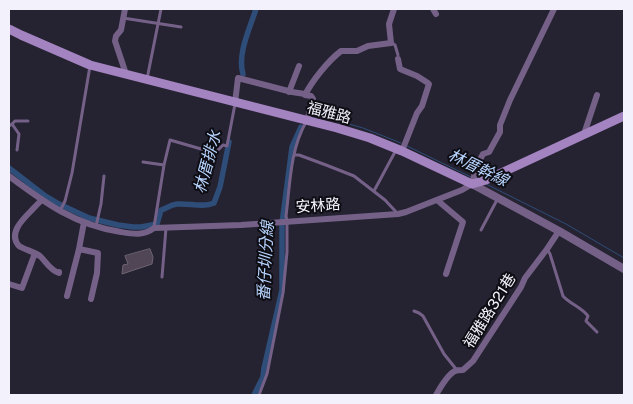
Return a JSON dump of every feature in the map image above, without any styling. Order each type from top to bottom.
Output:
[{"type":"main road","name":"福雅路","points":[[9,29],[90,65],[402,147],[476,181]]},
{"type":"main road","name":"安林路","points":[[476,181],[562,146],[624,116]]},
{"type":"street","points":[[125,9],[121,30],[116,36],[115,41],[126,74]]},
{"type":"street","points":[[305,94],[329,63],[341,52],[357,51],[368,46],[391,43],[388,24],[394,9]]},
{"type":"street","points":[[476,181],[477,165],[483,154],[489,152],[500,132],[500,125],[510,100],[554,9]]},
{"type":"street","points":[[398,57],[400,69],[417,76],[429,84],[422,106],[402,147]]},
{"type":"street","points":[[289,92],[299,66]]},
{"type":"street","points":[[235,103],[238,78],[289,92],[305,94],[313,99],[307,121]]},
{"type":"street","points":[[584,134],[597,95]]},
{"type":"street","name":"安林路","points":[[9,176],[60,212],[96,226],[114,231],[139,234],[154,228],[166,227],[241,225],[398,214],[462,190],[476,181]]},
{"type":"street","name":"福雅路","points":[[476,181],[498,198],[624,269]]},
{"type":"street","points":[[42,200],[20,221],[16,232],[16,244],[39,255],[49,267],[59,274],[59,272]]},
{"type":"street","points":[[437,200],[463,222],[446,274]]},
{"type":"street","points":[[67,296],[84,222]]},
{"type":"street","name":"福雅路321巷","points":[[436,395],[446,379],[456,370],[464,370],[474,361],[525,278],[559,231]]},
{"type":"street","points":[[79,249],[98,253],[97,274],[91,300]]},
{"type":"street","points":[[9,284],[22,288],[35,253]]},
{"type":"lane","points":[[147,80],[161,9]]},
{"type":"lane","points":[[123,18],[182,27]]},
{"type":"lane","points":[[391,43],[395,45],[398,57]]},
{"type":"lane","points":[[60,212],[72,174],[90,65]]},
{"type":"lane","points":[[154,228],[170,140],[215,153],[223,145],[227,146],[235,103]]},
{"type":"lane","points":[[17,150],[19,134],[10,125],[15,121],[28,121]]},
{"type":"lane","points":[[259,395],[267,374],[283,293],[287,252],[283,221],[286,216],[294,150],[307,121]]},
{"type":"lane","points":[[374,191],[402,147]]},
{"type":"lane","points":[[294,155],[317,161],[354,176],[385,200],[398,214]]},
{"type":"lane","points":[[143,162],[164,165]]},
{"type":"lane","points":[[96,226],[104,176]]},
{"type":"lane","points":[[482,230],[498,198]]},
{"type":"lane","points":[[162,276],[166,227]]},
{"type":"lane","points":[[547,249],[563,296],[583,310],[588,316],[586,321],[597,332]]},
{"type":"lane","points":[[414,311],[419,312],[423,316],[444,354],[456,370]]},
{"type":"building","points":[[150,249],[153,257],[152,264],[122,274],[123,265],[128,264],[125,256]]},
{"type":"waterway","points":[[243,74],[243,50],[256,9]]},
{"type":"waterway","name":"林厝幹線","points":[[314,114],[363,128],[401,143]]},
{"type":"waterway","name":"番仔圳分線","points":[[254,395],[263,377],[282,290],[282,223],[292,147],[301,127]]},
{"type":"waterway","name":"林厝排水","points":[[9,168],[44,195],[89,218],[118,225],[141,227],[157,224],[161,210],[172,205],[205,205],[214,203],[220,187],[229,142]]},
{"type":"waterway","name":"林厝幹線","points":[[407,146],[471,177]]},
{"type":"waterway","name":"林厝幹線","points":[[486,184],[566,224],[624,258]]}]
